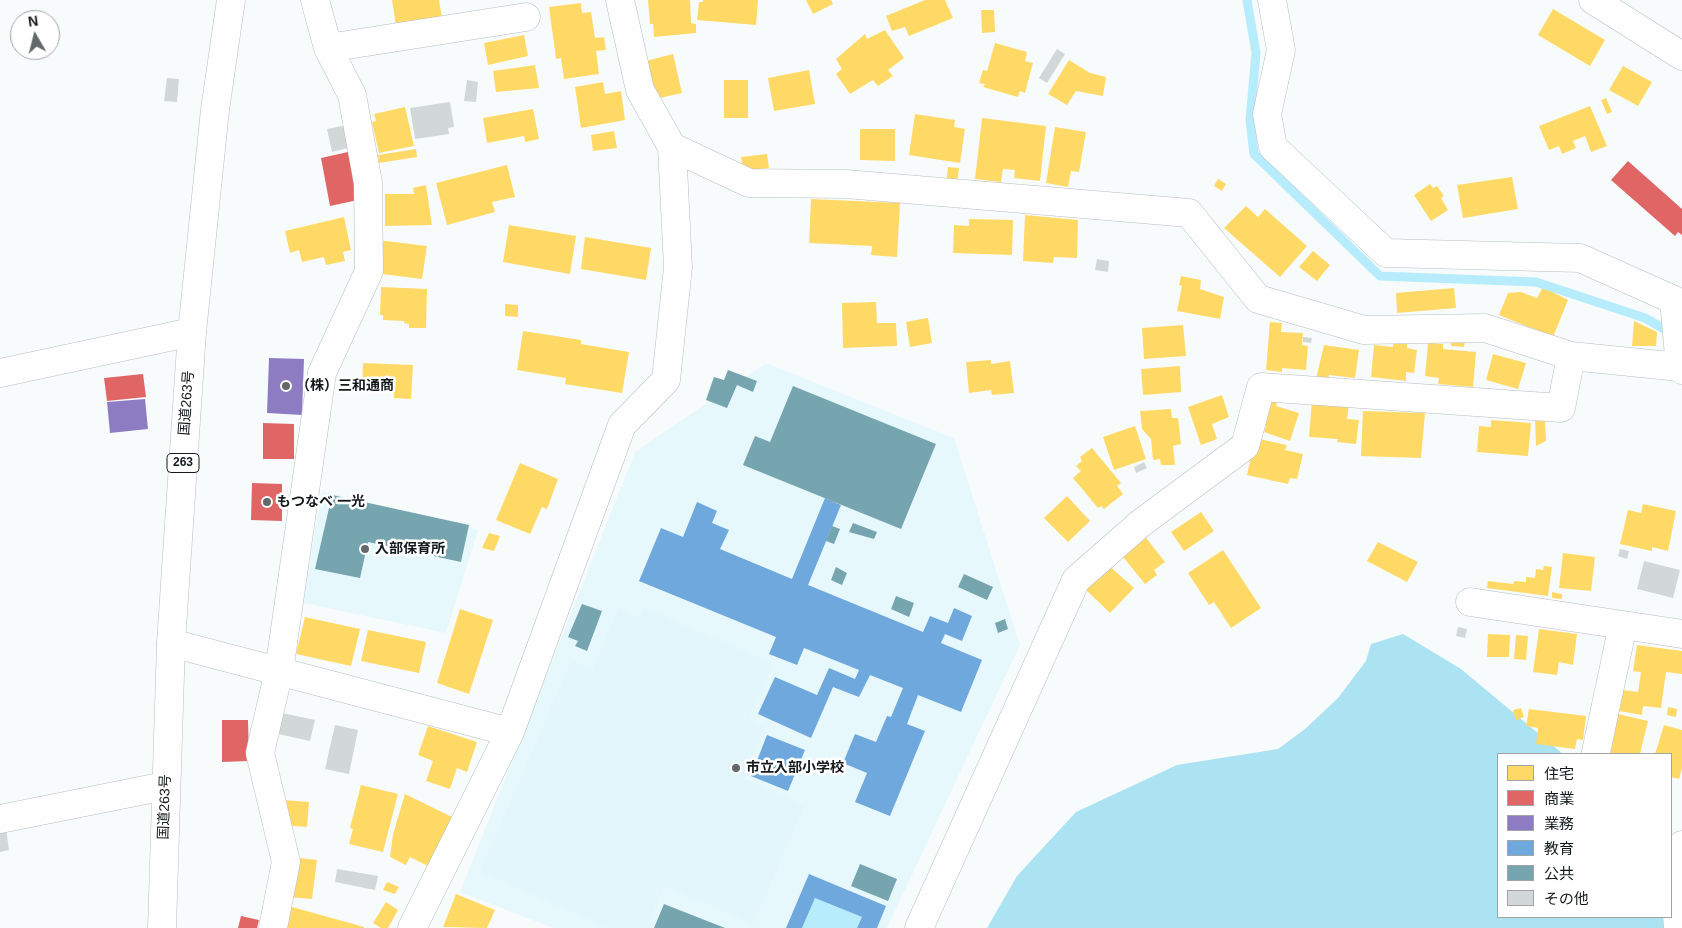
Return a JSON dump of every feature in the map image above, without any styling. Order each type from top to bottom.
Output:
[{"type":"main road","name":"国道263号","points":[[162,928],[171,643],[192,332],[215,110],[231,0]]},
{"type":"main road","points":[[273,928],[286,862],[260,753],[279,671],[322,373],[368,271],[366,173],[352,95],[328,48],[315,0]]},
{"type":"main road","points":[[412,928],[510,732],[622,425],[666,380],[678,267],[672,147],[640,90],[620,0]]},
{"type":"main road","points":[[672,147],[750,183],[846,184],[1190,213],[1258,299],[1364,330],[1485,328],[1572,356],[1680,361],[1674,300],[1580,258],[1386,253],[1273,147],[1267,114],[1281,50],[1272,0]]},
{"type":"main road","points":[[1593,0],[1682,56]]},
{"type":"main road","points":[[328,48],[526,17]]},
{"type":"main road","points":[[0,373],[192,332]]},
{"type":"main road","points":[[919,928],[1076,580],[1140,523],[1245,446],[1261,387],[1561,408],[1572,356]]},
{"type":"main road","points":[[1470,602],[1682,634]]},
{"type":"main road","points":[[1596,752],[1623,625]]},
{"type":"main road","points":[[171,643],[510,732]]},
{"type":"main road","points":[[0,819],[165,786]]},
{"type":"main road","points":[[1678,928],[1673,865],[1682,845]]},
{"type":"shaded area","name":"市立入部小学校","points":[[766,363],[954,438],[1020,645],[887,928],[553,928],[460,892],[635,452]]},
{"type":"shaded area","points":[[322,491],[478,530],[446,633],[303,603]]},
{"type":"shaded area","points":[[619,608],[639,617],[644,608],[773,663],[748,719],[765,726],[742,778],[804,805],[753,924],[664,886],[646,928],[609,928],[480,872],[572,660],[593,669]]},
{"type":"shaded area","points":[[1403,634],[1461,669],[1562,753],[1497,753],[1497,918],[1672,918],[1672,836],[1682,838],[1682,928],[987,928],[1017,876],[1076,812],[1177,765],[1278,749],[1305,729],[1338,698],[1366,661],[1371,644]]},
{"type":"shaded area","points":[[815,898],[862,917],[857,928],[802,928]]},
{"type":"building: 住宅","points":[[392,0],[439,0],[442,18],[396,26]]},
{"type":"building: 住宅","points":[[648,0],[690,0],[691,23],[696,24],[696,33],[654,37],[653,24],[650,24]]},
{"type":"building: 住宅","points":[[703,0],[758,0],[756,25],[697,20],[699,2],[703,2]]},
{"type":"building: 住宅","points":[[806,0],[831,0],[833,4],[813,14]]},
{"type":"building: 住宅","points":[[925,0],[945,0],[953,18],[909,36],[905,27],[892,31],[886,16]]},
{"type":"building: 住宅","points":[[581,3],[582,13],[591,12],[595,38],[604,37],[606,50],[596,51],[599,74],[564,79],[561,58],[556,59],[549,7]]},
{"type":"building: 住宅","points":[[1553,9],[1605,40],[1590,66],[1538,35]]},
{"type":"building: 住宅","points":[[981,10],[994,10],[995,32],[982,33]]},
{"type":"building: 住宅","points":[[885,30],[904,58],[888,70],[893,76],[878,86],[873,80],[850,94],[836,74],[842,69],[836,59],[865,34],[867,39]]},
{"type":"building: 住宅","points":[[524,35],[528,56],[488,65],[484,43]]},
{"type":"building: 住宅","points":[[995,43],[1027,52],[1025,61],[1033,63],[1025,93],[1020,91],[1018,97],[983,87],[985,84],[979,83],[983,70],[987,71]]},
{"type":"building: 住宅","points":[[673,54],[682,93],[655,99],[646,61]]},
{"type":"building: 住宅","points":[[1069,60],[1090,73],[1106,77],[1103,96],[1076,91],[1067,105],[1048,94]]},
{"type":"building: 住宅","points":[[535,65],[539,88],[496,92],[493,71]]},
{"type":"building: 住宅","points":[[1623,66],[1652,82],[1638,106],[1609,90]]},
{"type":"building: 住宅","points":[[809,70],[815,104],[774,111],[768,78]]},
{"type":"building: 住宅","points":[[724,80],[748,80],[748,118],[724,118]]},
{"type":"building: 住宅","points":[[603,82],[605,94],[621,91],[625,120],[581,128],[575,87]]},
{"type":"building: 住宅","points":[[1606,98],[1612,112],[1607,114],[1601,100]]},
{"type":"building: 住宅","points":[[1590,106],[1607,146],[1591,152],[1585,136],[1573,141],[1576,148],[1562,154],[1559,146],[1549,150],[1539,126]]},
{"type":"building: 住宅","points":[[405,107],[414,146],[379,153],[372,122],[376,121],[374,114]]},
{"type":"building: 住宅","points":[[533,109],[539,139],[525,142],[524,136],[487,143],[483,118]]},
{"type":"building: 住宅","points":[[915,114],[955,120],[954,127],[965,129],[960,163],[909,155]]},
{"type":"building: 住宅","points":[[982,118],[1046,126],[1040,181],[1014,178],[1015,170],[1003,169],[1001,182],[975,179]]},
{"type":"building: 住宅","points":[[1055,127],[1086,132],[1079,172],[1071,171],[1068,187],[1046,183]]},
{"type":"building: 住宅","points":[[860,129],[895,129],[895,161],[860,160]]},
{"type":"building: 住宅","points":[[614,131],[617,148],[593,151],[591,135]]},
{"type":"building: 住宅","points":[[416,149],[417,157],[379,163],[378,155]]},
{"type":"building: 住宅","points":[[767,154],[769,168],[743,171],[741,157]]},
{"type":"building: 住宅","points":[[507,165],[515,197],[492,202],[495,212],[447,225],[436,183]]},
{"type":"building: 住宅","points":[[948,167],[959,168],[957,184],[946,183]]},
{"type":"building: 住宅","points":[[1512,177],[1518,209],[1463,218],[1457,185]]},
{"type":"building: 住宅","points":[[1218,179],[1226,184],[1222,191],[1214,186]]},
{"type":"building: 住宅","points":[[1430,184],[1433,188],[1437,186],[1444,196],[1441,198],[1448,210],[1431,221],[1414,195]]},
{"type":"building: 住宅","points":[[426,185],[432,225],[385,226],[385,194],[414,194],[413,188]]},
{"type":"building: 住宅","points":[[811,199],[900,203],[897,257],[871,255],[872,246],[809,243]]},
{"type":"building: 住宅","points":[[1246,206],[1258,217],[1265,209],[1307,246],[1280,277],[1224,228]]},
{"type":"building: 住宅","points":[[1025,215],[1078,220],[1077,258],[1054,257],[1053,263],[1023,261]]},
{"type":"building: 住宅","points":[[344,217],[351,250],[343,252],[345,261],[326,265],[324,257],[302,262],[299,250],[290,253],[285,231]]},
{"type":"building: 住宅","points":[[969,219],[1013,220],[1012,255],[953,253],[954,225],[969,226]]},
{"type":"building: 住宅","points":[[509,225],[576,236],[570,274],[503,262]]},
{"type":"building: 住宅","points":[[585,237],[651,248],[646,280],[581,269]]},
{"type":"building: 住宅","points":[[378,240],[427,246],[422,279],[374,273]]},
{"type":"building: 住宅","points":[[1313,251],[1330,265],[1317,281],[1299,267]]},
{"type":"building: 住宅","points":[[1181,276],[1201,280],[1200,289],[1224,297],[1220,319],[1177,311],[1182,286],[1179,285]]},
{"type":"building: 住宅","points":[[381,287],[427,289],[426,328],[409,328],[409,324],[404,323],[404,321],[383,320],[383,315],[380,315]]},
{"type":"building: 住宅","points":[[1543,287],[1568,300],[1553,337],[1499,315],[1508,293],[1521,292],[1537,298]]},
{"type":"building: 住宅","points":[[1454,288],[1456,308],[1397,313],[1396,293]]},
{"type":"building: 住宅","points":[[876,302],[877,323],[896,323],[897,346],[843,348],[842,303]]},
{"type":"building: 住宅","points":[[505,304],[518,305],[518,317],[505,316]]},
{"type":"building: 住宅","points":[[928,318],[932,343],[910,347],[906,322]]},
{"type":"building: 住宅","points":[[1634,321],[1657,332],[1656,346],[1632,346]]},
{"type":"building: 住宅","points":[[1270,322],[1282,323],[1281,332],[1303,333],[1302,345],[1308,346],[1306,370],[1282,368],[1282,372],[1266,370]]},
{"type":"building: 住宅","points":[[1183,325],[1186,356],[1144,359],[1142,328]]},
{"type":"building: 住宅","points":[[523,331],[581,340],[581,344],[629,352],[622,393],[565,384],[566,378],[517,370]]},
{"type":"building: 住宅","points":[[1451,341],[1465,342],[1464,347],[1451,346]]},
{"type":"building: 住宅","points":[[1393,342],[1407,344],[1407,348],[1417,350],[1414,373],[1406,372],[1406,381],[1371,377],[1374,345],[1393,347]]},
{"type":"building: 住宅","points":[[1428,343],[1443,344],[1443,349],[1476,352],[1473,387],[1438,384],[1439,378],[1425,376]]},
{"type":"building: 住宅","points":[[1324,345],[1359,350],[1355,378],[1329,375],[1328,380],[1316,379]]},
{"type":"building: 住宅","points":[[1493,354],[1526,363],[1518,389],[1486,380]]},
{"type":"building: 住宅","points":[[991,360],[991,364],[1010,361],[1014,393],[992,395],[991,390],[969,393],[966,362]]},
{"type":"building: 住宅","points":[[363,363],[413,365],[411,399],[394,398],[394,393],[362,391]]},
{"type":"building: 住宅","points":[[1180,366],[1181,392],[1143,395],[1141,369]]},
{"type":"building: 住宅","points":[[1222,395],[1229,417],[1212,424],[1217,439],[1201,445],[1188,407]]},
{"type":"building: 住宅","points":[[1266,398],[1277,402],[1276,406],[1299,413],[1290,441],[1264,432],[1266,426],[1258,424]]},
{"type":"building: 住宅","points":[[1312,400],[1349,403],[1347,419],[1359,420],[1356,444],[1337,442],[1338,439],[1309,437]]},
{"type":"building: 住宅","points":[[1171,409],[1172,418],[1178,418],[1181,444],[1173,446],[1175,465],[1161,465],[1160,459],[1153,460],[1151,439],[1142,429],[1140,411]]},
{"type":"building: 住宅","points":[[1363,411],[1425,413],[1421,458],[1361,456]]},
{"type":"building: 住宅","points":[[1491,420],[1531,423],[1528,456],[1477,452],[1479,426],[1491,427]]},
{"type":"building: 住宅","points":[[1535,420],[1545,421],[1546,441],[1536,446]]},
{"type":"building: 住宅","points":[[1135,426],[1146,459],[1114,470],[1103,437]]},
{"type":"building: 住宅","points":[[1250,437],[1287,445],[1285,450],[1303,454],[1297,479],[1290,478],[1288,484],[1247,475],[1250,461],[1244,461]]},
{"type":"building: 住宅","points":[[1092,448],[1121,483],[1117,486],[1123,494],[1104,509],[1101,506],[1098,508],[1073,478],[1081,471],[1076,466],[1082,461],[1080,457]]},
{"type":"building: 住宅","points":[[520,463],[558,479],[547,509],[542,507],[530,534],[496,520]]},
{"type":"building: 住宅","points":[[1067,496],[1090,521],[1068,542],[1044,518]]},
{"type":"building: 住宅","points":[[1643,504],[1676,511],[1668,551],[1652,547],[1652,551],[1620,544],[1628,510],[1641,513]]},
{"type":"building: 住宅","points":[[1201,512],[1214,531],[1184,551],[1171,532]]},
{"type":"building: 住宅","points":[[489,533],[500,536],[494,551],[482,548]]},
{"type":"building: 住宅","points":[[1143,534],[1165,562],[1154,570],[1157,575],[1145,584],[1119,552]]},
{"type":"building: 住宅","points":[[1378,542],[1418,562],[1407,582],[1367,561]]},
{"type":"building: 住宅","points":[[1223,550],[1261,608],[1231,628],[1214,602],[1209,605],[1188,573]]},
{"type":"building: 住宅","points":[[1563,553],[1595,557],[1591,591],[1559,588]]},
{"type":"building: 住宅","points":[[1105,562],[1134,588],[1110,613],[1085,589]]},
{"type":"building: 住宅","points":[[1544,566],[1552,567],[1548,596],[1487,588],[1488,581],[1513,584],[1514,581],[1526,582],[1526,577],[1535,578],[1536,569],[1543,570]]},
{"type":"building: 住宅","points":[[1552,592],[1562,594],[1562,599],[1552,598]]},
{"type":"building: 住宅","points":[[460,609],[493,620],[469,694],[437,683]]},
{"type":"building: 住宅","points":[[305,617],[360,629],[351,666],[296,654]]},
{"type":"building: 住宅","points":[[1539,629],[1577,634],[1573,665],[1559,662],[1557,675],[1533,672]]},
{"type":"building: 住宅","points":[[368,630],[426,642],[419,673],[361,661]]},
{"type":"building: 住宅","points":[[1488,634],[1510,635],[1509,657],[1487,657]]},
{"type":"building: 住宅","points":[[1516,635],[1528,636],[1526,660],[1514,659]]},
{"type":"building: 住宅","points":[[1637,645],[1682,651],[1682,674],[1666,672],[1661,708],[1643,706],[1642,715],[1619,711],[1622,690],[1638,692],[1641,672],[1633,671]]},
{"type":"building: 住宅","points":[[1668,707],[1677,709],[1676,717],[1667,715]]},
{"type":"building: 住宅","points":[[1521,708],[1524,717],[1516,720],[1513,710]]},
{"type":"building: 住宅","points":[[1529,709],[1586,716],[1583,740],[1577,739],[1575,749],[1536,744],[1538,728],[1526,726]]},
{"type":"building: 住宅","points":[[1614,713],[1648,721],[1640,753],[1604,753]]},
{"type":"building: 住宅","points":[[1664,725],[1682,730],[1682,768],[1679,779],[1672,777],[1672,753],[1655,753]]},
{"type":"building: 住宅","points":[[428,726],[477,742],[467,772],[457,768],[450,789],[426,781],[433,761],[418,755]]},
{"type":"building: 住宅","points":[[361,785],[398,794],[383,852],[349,844],[353,829],[350,828]]},
{"type":"building: 住宅","points":[[405,794],[452,817],[428,866],[410,857],[406,865],[390,857],[393,834]]},
{"type":"building: 住宅","points":[[284,800],[309,802],[307,827],[282,825]]},
{"type":"building: 住宅","points":[[292,857],[317,860],[312,899],[288,897]]},
{"type":"building: 住宅","points":[[387,882],[399,887],[395,894],[383,890]]},
{"type":"building: 住宅","points":[[456,894],[495,910],[487,928],[443,927]]},
{"type":"building: 住宅","points":[[386,902],[398,910],[388,928],[381,928],[373,923]]},
{"type":"building: 住宅","points":[[285,905],[364,927],[364,928],[278,928]]},
{"type":"building: 商業","points":[[348,152],[358,200],[330,206],[321,158]]},
{"type":"building: 商業","points":[[1628,161],[1682,209],[1682,235],[1678,232],[1675,236],[1611,180]]},
{"type":"building: 商業","points":[[143,374],[146,397],[107,401],[104,378]]},
{"type":"building: 商業","points":[[263,423],[294,424],[294,459],[263,459]]},
{"type":"building: 商業","name":"もつなべ 一光","points":[[252,483],[282,484],[282,521],[251,520]]},
{"type":"building: 商業","points":[[222,720],[248,720],[249,761],[222,762]]},
{"type":"building: 商業","points":[[241,916],[259,920],[257,928],[238,928]]},
{"type":"building: 業務","name":"（株）三和通商","points":[[269,358],[304,359],[302,415],[267,413]]},
{"type":"building: 業務","points":[[145,399],[148,429],[110,433],[107,402]]},
{"type":"building: 教育","points":[[825,498],[841,505],[808,585],[923,632],[930,616],[948,623],[954,608],[972,616],[962,641],[945,634],[941,643],[982,660],[961,712],[918,695],[907,724],[925,731],[890,816],[855,802],[867,773],[843,763],[855,734],[876,742],[887,716],[891,717],[903,688],[870,675],[859,697],[833,687],[811,738],[758,714],[775,677],[817,695],[829,668],[855,679],[859,670],[804,648],[797,665],[769,654],[776,637],[639,581],[661,528],[683,537],[697,502],[717,511],[712,523],[729,530],[720,549],[792,579]]},
{"type":"building: 教育","points":[[767,735],[805,750],[788,791],[751,776]]},
{"type":"building: 教育","points":[[809,874],[886,906],[877,928],[857,928],[862,917],[815,898],[802,928],[786,928]]},
{"type":"building: 公共","points":[[728,370],[757,381],[753,392],[737,385],[727,408],[706,400],[714,377],[724,380]]},
{"type":"building: 公共","points":[[793,386],[936,444],[901,529],[743,465],[755,436],[770,442]]},
{"type":"building: 公共","points":[[332,495],[469,525],[461,562],[368,542],[360,578],[315,569]]},
{"type":"building: 公共","points":[[853,523],[877,532],[874,539],[849,532]]},
{"type":"building: 公共","points":[[832,526],[840,529],[834,544],[826,541]]},
{"type":"building: 公共","points":[[836,567],[847,573],[842,585],[831,580]]},
{"type":"building: 公共","points":[[964,574],[993,587],[987,600],[958,587]]},
{"type":"building: 公共","points":[[896,596],[914,603],[909,617],[891,609]]},
{"type":"building: 公共","points":[[582,604],[602,611],[587,651],[575,646],[578,641],[568,637]]},
{"type":"building: 公共","points":[[1005,619],[1008,629],[998,633],[995,623]]},
{"type":"building: 公共","points":[[860,864],[897,879],[888,901],[851,886]]},
{"type":"building: 公共","points":[[664,904],[725,928],[654,928]]},
{"type":"building: その他","points":[[1057,49],[1065,54],[1047,83],[1039,78]]},
{"type":"building: その他","points":[[167,78],[179,79],[177,102],[164,101]]},
{"type":"building: その他","points":[[467,80],[478,82],[476,102],[464,101]]},
{"type":"building: その他","points":[[450,102],[454,127],[448,128],[449,134],[415,139],[410,108]]},
{"type":"building: その他","points":[[347,125],[352,147],[332,152],[327,129]]},
{"type":"building: その他","points":[[1097,259],[1109,261],[1108,272],[1095,270]]},
{"type":"building: その他","points":[[1303,337],[1312,338],[1311,343],[1303,342]]},
{"type":"building: その他","points":[[1144,462],[1147,468],[1136,473],[1134,467]]},
{"type":"building: その他","points":[[1620,549],[1629,551],[1627,559],[1618,556]]},
{"type":"building: その他","points":[[1644,561],[1680,570],[1673,598],[1637,589]]},
{"type":"building: その他","points":[[1458,627],[1467,629],[1465,638],[1456,636]]},
{"type":"building: その他","points":[[282,713],[315,720],[310,741],[278,734]]},
{"type":"building: その他","points":[[335,725],[358,730],[349,774],[325,769]]},
{"type":"building: その他","points":[[6,828],[9,850],[0,852],[0,829]]},
{"type":"building: その他","points":[[337,869],[378,876],[375,890],[335,882]]},
{"type":"waterway","points":[[1247,0],[1256,53],[1250,120],[1254,154],[1380,276],[1536,282],[1645,318],[1673,334]]},
{"type":"place","name":"（株）三和通商","points":[[286,386]]},
{"type":"place","name":"もつなべ 一光","points":[[267,502]]},
{"type":"place","name":"入部保育所","points":[[365,549]]},
{"type":"place","name":"市立入部小学校","points":[[736,768]]}]
